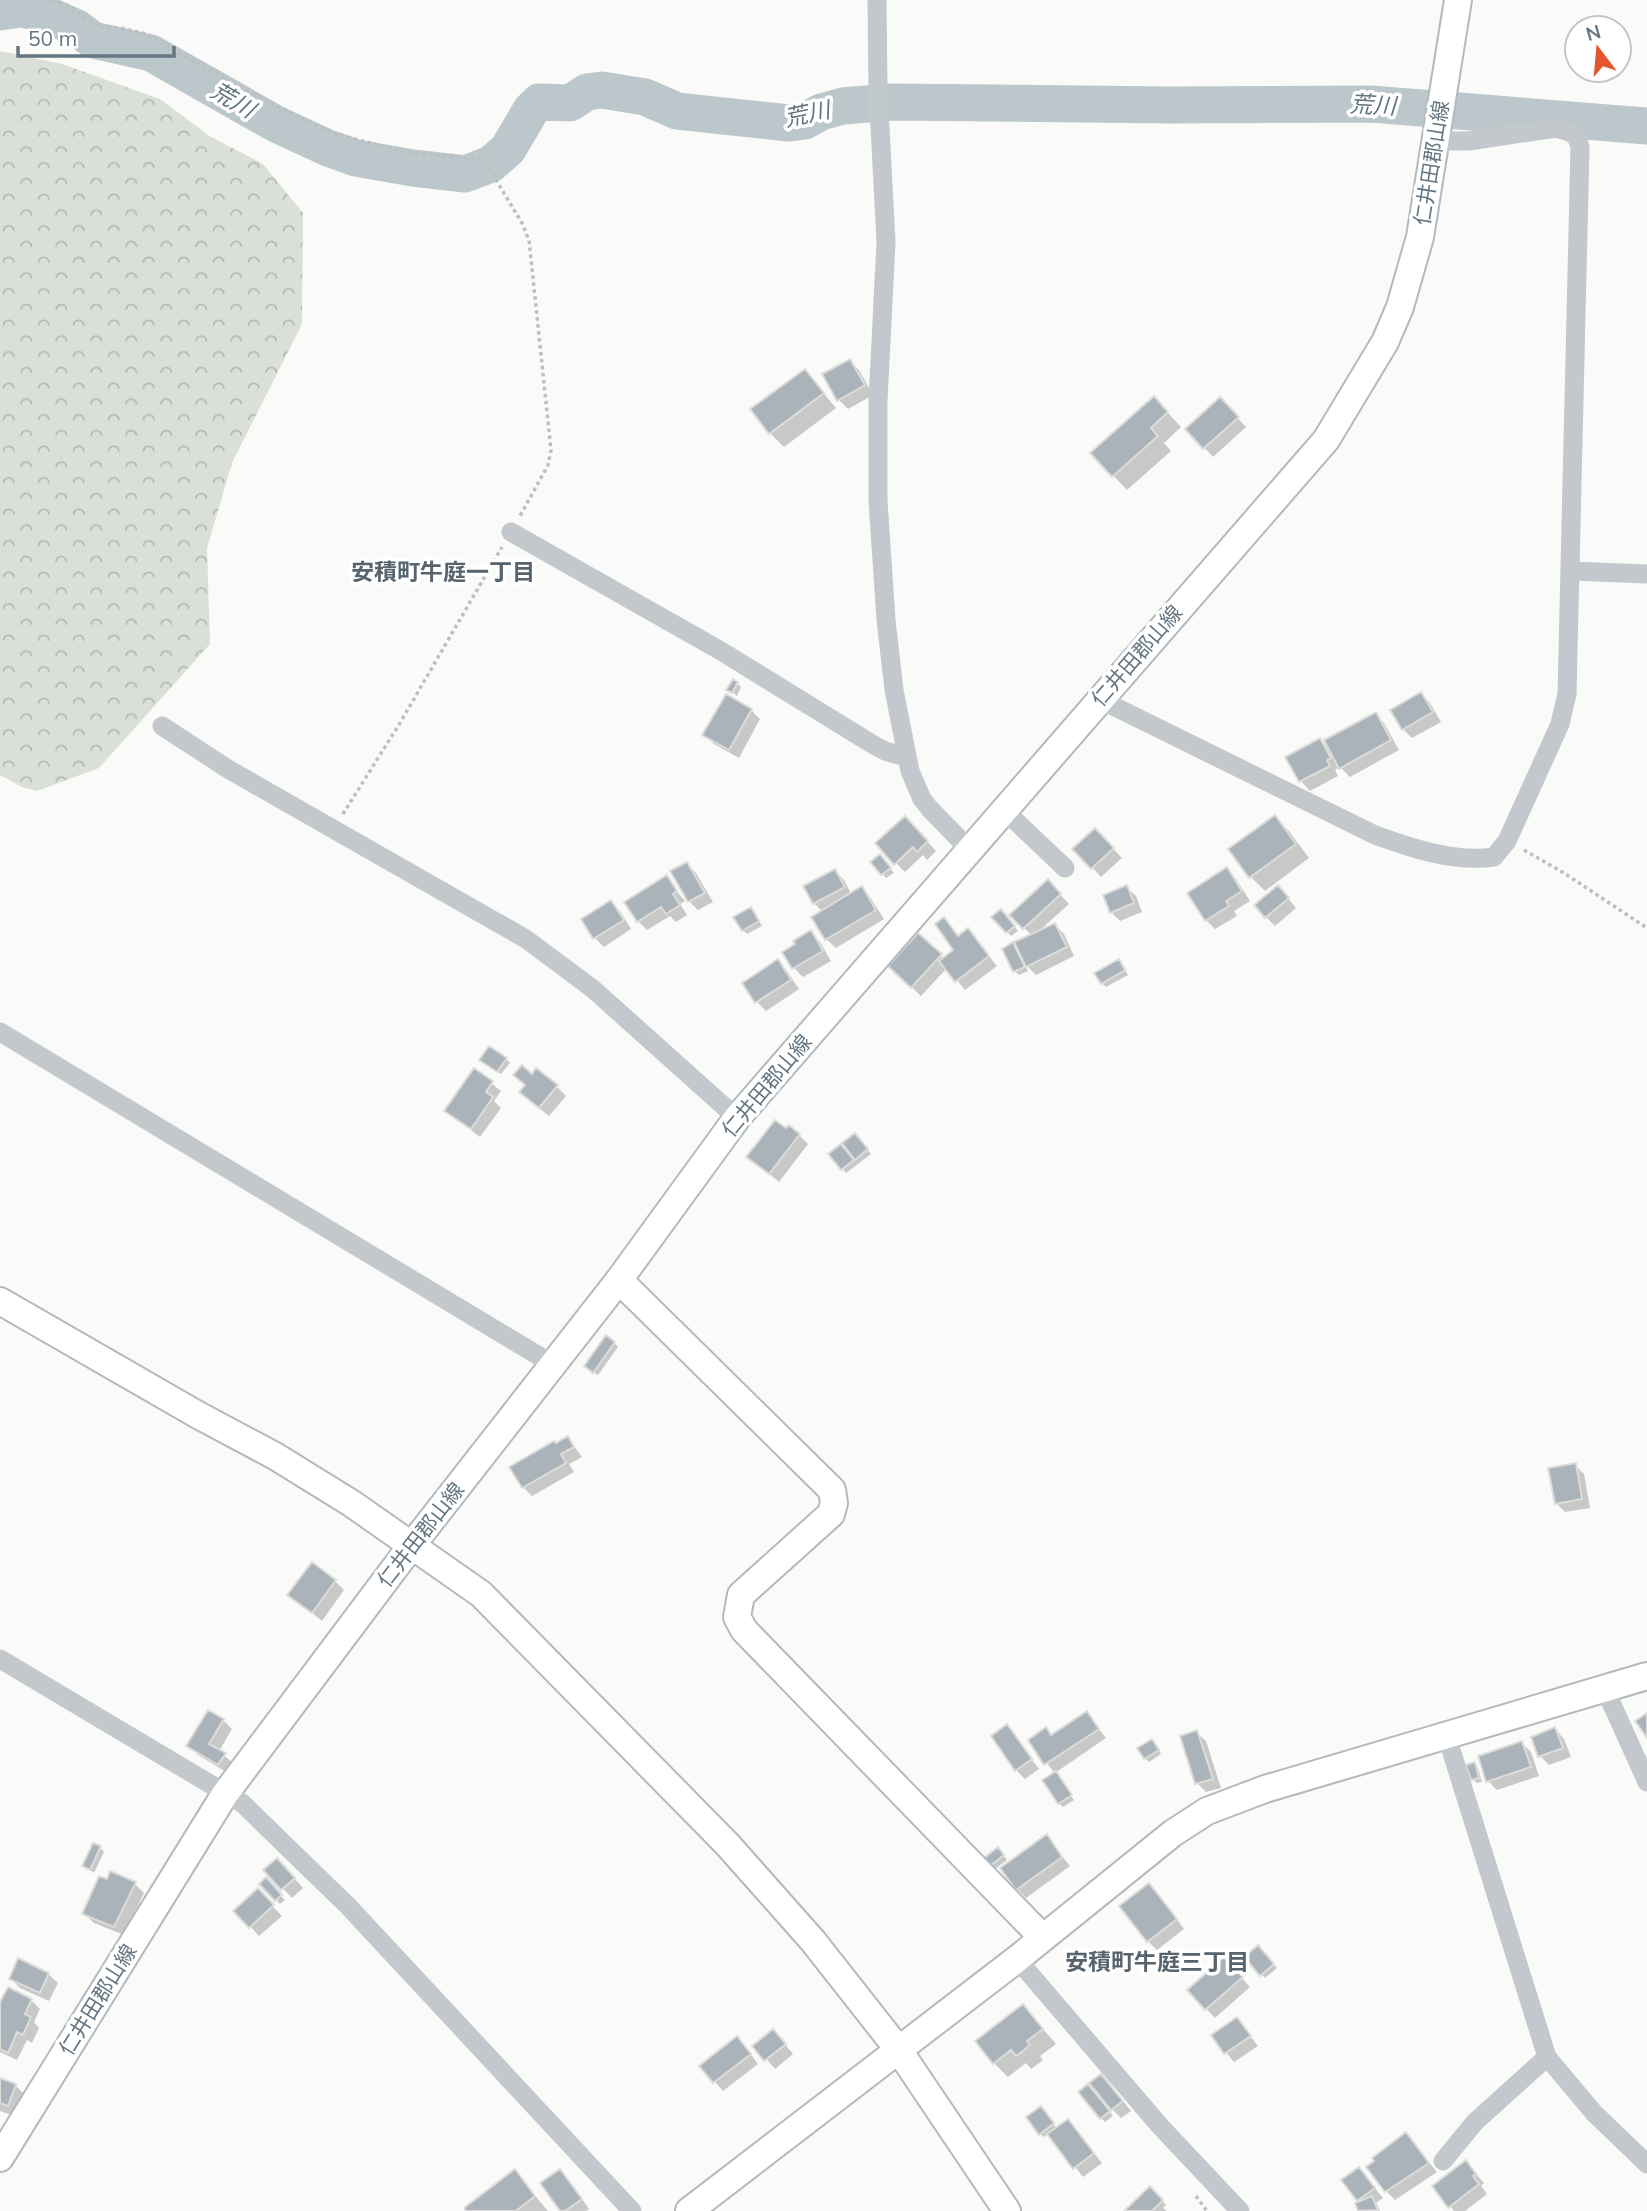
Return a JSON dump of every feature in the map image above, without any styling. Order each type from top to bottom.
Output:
[{"type":"street","points":[[877,0],[880,43],[878,89],[886,242],[878,400],[878,501],[886,620],[894,691],[906,757],[922,799],[969,849]]},
{"type":"street","name":"仁井田郡山線","points":[[0,2158],[225,1794],[412,1545],[619,1280],[737,1118],[1326,440],[1385,342],[1400,307],[1420,237],[1458,0]]},
{"type":"street","points":[[1099,699],[1375,835],[1409,847],[1480,858],[1494,857],[1507,841],[1560,724],[1565,706],[1580,158],[1577,138],[1572,133],[1556,128],[1469,141],[1435,141]]},
{"type":"street","points":[[511,532],[721,651],[872,744],[906,757]]},
{"type":"street","points":[[1570,571],[1647,574]]},
{"type":"street","points":[[162,726],[228,769],[527,939],[593,989],[737,1118]]},
{"type":"street","points":[[1003,809],[1065,868]]},
{"type":"street","points":[[0,1032],[554,1365]]},
{"type":"street","points":[[619,1280],[832,1490],[835,1503],[831,1514],[741,1595],[737,1617],[744,1630],[1043,1938]]},
{"type":"street","points":[[0,1301],[275,1456],[412,1545],[481,1594],[727,1844],[813,1941],[898,2049],[1007,2211]]},
{"type":"street","points":[[0,1659],[242,1803],[348,1906],[632,2211]]},
{"type":"street","points":[[689,2211],[1017,1959],[1173,1833],[1207,1811],[1265,1789],[1647,1676]]},
{"type":"street","points":[[1605,1689],[1647,1782]]},
{"type":"street","points":[[1447,1737],[1547,2057],[1594,2113],[1647,2164]]},
{"type":"street","points":[[1017,1959],[1160,2126],[1240,2211]]},
{"type":"street","points":[[1443,2161],[1475,2122],[1547,2057]]},
{"type":"path","points":[[52,0],[67,5],[98,27],[121,28],[146,34],[226,80],[302,120],[336,134],[405,152],[480,159],[487,165],[522,223],[529,240],[551,450],[548,466],[400,723],[334,828]]},
{"type":"path","points":[[1507,841],[1564,873],[1647,928]]},
{"type":"green space","points":[[0,51],[62,64],[160,99],[211,137],[263,164],[303,213],[302,324],[232,463],[207,548],[210,644],[99,768],[37,791],[22,787],[0,775]]},
{"type":"building","points":[[850,359],[865,385],[837,401],[822,374]]},
{"type":"building","points":[[805,369],[824,393],[769,434],[750,409]]},
{"type":"building","points":[[1154,396],[1168,412],[1151,428],[1158,436],[1112,477],[1090,453]]},
{"type":"building","points":[[1220,397],[1239,417],[1203,449],[1185,429]]},
{"type":"building","points":[[733,679],[738,682],[732,693],[726,690]]},
{"type":"building","points":[[1421,692],[1433,712],[1402,730],[1390,710]]},
{"type":"building","points":[[726,694],[752,709],[729,750],[702,735]]},
{"type":"building","points":[[1376,712],[1391,740],[1339,769],[1324,740]]},
{"type":"building","points":[[1320,738],[1331,758],[1327,760],[1330,766],[1299,782],[1285,757]]},
{"type":"building","points":[[1275,815],[1296,844],[1249,878],[1228,849]]},
{"type":"building","points":[[905,816],[928,841],[917,852],[913,847],[894,865],[875,843]]},
{"type":"building","points":[[1095,828],[1114,848],[1091,869],[1072,849]]},
{"type":"building","points":[[880,854],[891,868],[881,875],[870,862]]},
{"type":"building","points":[[687,862],[705,893],[688,902],[670,871]]},
{"type":"building","points":[[1227,867],[1242,891],[1226,901],[1229,906],[1205,921],[1187,893]]},
{"type":"building","points":[[835,869],[845,887],[813,904],[803,886]]},
{"type":"building","points":[[667,875],[677,891],[673,894],[680,905],[666,914],[661,907],[637,922],[624,902]]},
{"type":"building","points":[[1048,879],[1061,894],[1023,929],[1009,915]]},
{"type":"building","points":[[1127,885],[1134,903],[1110,913],[1103,895]]},
{"type":"building","points":[[1278,885],[1289,898],[1265,918],[1254,905]]},
{"type":"building","points":[[862,886],[876,910],[825,940],[811,917]]},
{"type":"building","points":[[611,900],[624,920],[593,939],[581,919]]},
{"type":"building","points":[[751,907],[759,921],[742,931],[733,917]]},
{"type":"building","points":[[1001,909],[1015,926],[1006,933],[991,917]]},
{"type":"building","points":[[944,917],[958,936],[968,928],[989,956],[955,982],[939,961],[953,950],[935,924]]},
{"type":"building","points":[[1055,923],[1067,947],[1026,967],[1014,942]]},
{"type":"building","points":[[811,930],[823,951],[792,969],[782,952],[795,944],[793,941]]},
{"type":"building","points":[[918,933],[942,954],[911,988],[888,966]]},
{"type":"building","points":[[1013,942],[1025,967],[1013,972],[1002,949]]},
{"type":"building","points":[[778,959],[791,980],[755,1003],[742,983]]},
{"type":"building","points":[[1119,959],[1125,970],[1101,984],[1094,973]]},
{"type":"building","points":[[489,1046],[507,1058],[497,1072],[479,1060]]},
{"type":"building","points":[[522,1065],[532,1074],[536,1068],[558,1085],[539,1108],[519,1092],[525,1085],[513,1075]]},
{"type":"building","points":[[474,1068],[493,1081],[486,1092],[493,1097],[471,1129],[444,1111]]},
{"type":"building","points":[[775,1120],[786,1128],[789,1125],[800,1134],[769,1174],[746,1157]]},
{"type":"building","points":[[855,1133],[868,1149],[855,1160],[842,1143]]},
{"type":"building","points":[[841,1144],[854,1160],[841,1170],[828,1154]]},
{"type":"building","points":[[606,1335],[615,1342],[593,1373],[584,1366]]},
{"type":"building","points":[[568,1436],[574,1447],[561,1454],[566,1463],[522,1488],[509,1467]]},
{"type":"building","points":[[1576,1463],[1582,1499],[1555,1504],[1548,1468]]},
{"type":"building","points":[[312,1562],[336,1580],[312,1613],[287,1595]]},
{"type":"building","points":[[208,1710],[224,1719],[209,1744],[226,1753],[218,1765],[186,1746]]},
{"type":"building","points":[[1087,1711],[1099,1729],[1044,1765],[1028,1740],[1046,1727],[1051,1735]]},
{"type":"building","points":[[1647,1713],[1647,1738],[1635,1721]]},
{"type":"building","points":[[1007,1724],[1032,1759],[1015,1771],[991,1736]]},
{"type":"building","points":[[1555,1727],[1563,1748],[1538,1757],[1531,1737]]},
{"type":"building","points":[[1197,1730],[1213,1779],[1195,1784],[1180,1736]]},
{"type":"building","points":[[1152,1739],[1159,1750],[1144,1759],[1137,1748]]},
{"type":"building","points":[[1522,1741],[1531,1767],[1486,1782],[1478,1756]]},
{"type":"building","points":[[1475,1762],[1479,1778],[1471,1780],[1466,1765]]},
{"type":"building","points":[[1056,1771],[1072,1795],[1058,1804],[1042,1780]]},
{"type":"building","points":[[1047,1834],[1062,1857],[1016,1890],[1000,1868]]},
{"type":"building","points":[[93,1843],[101,1846],[90,1870],[82,1866]]},
{"type":"building","points":[[998,1847],[1004,1855],[990,1866],[984,1858]]},
{"type":"building","points":[[277,1858],[295,1878],[281,1890],[263,1870]]},
{"type":"building","points":[[110,1871],[136,1882],[114,1927],[82,1914],[99,1876],[107,1879]]},
{"type":"building","points":[[266,1877],[282,1895],[275,1901],[259,1884]]},
{"type":"building","points":[[1149,1883],[1177,1919],[1147,1942],[1119,1906]]},
{"type":"building","points":[[258,1888],[274,1905],[249,1928],[233,1911]]},
{"type":"building","points":[[1258,1945],[1274,1964],[1260,1976],[1244,1957]]},
{"type":"building","points":[[1224,1957],[1243,1977],[1205,2010],[1187,1990]]},
{"type":"building","points":[[18,1958],[49,1973],[40,1993],[9,1979]]},
{"type":"building","points":[[8,1987],[32,1999],[25,2014],[31,2017],[23,2035],[17,2032],[8,2053],[0,2049],[0,2002]]},
{"type":"building","points":[[1023,2004],[1043,2029],[1027,2041],[1030,2045],[1018,2055],[1011,2050],[993,2064],[975,2041]]},
{"type":"building","points":[[1237,2017],[1251,2036],[1224,2054],[1211,2035]]},
{"type":"building","points":[[773,2029],[786,2044],[764,2061],[752,2046]]},
{"type":"building","points":[[737,2036],[751,2054],[713,2083],[699,2066]]},
{"type":"building","points":[[1101,2074],[1123,2101],[1111,2110],[1089,2083]]},
{"type":"building","points":[[0,2078],[16,2084],[8,2106],[0,2103]]},
{"type":"building","points":[[1088,2084],[1110,2111],[1100,2119],[1078,2092]]},
{"type":"building","points":[[1041,2106],[1054,2123],[1039,2135],[1026,2117]]},
{"type":"building","points":[[1068,2119],[1094,2153],[1073,2169],[1047,2134]]},
{"type":"building","points":[[1406,2132],[1429,2163],[1385,2192],[1366,2167],[1374,2161],[1372,2158]]},
{"type":"building","points":[[1466,2160],[1476,2174],[1473,2176],[1479,2184],[1448,2208],[1432,2186]]},
{"type":"building","points":[[1359,2167],[1375,2188],[1357,2201],[1341,2180]]},
{"type":"building","points":[[515,2169],[535,2196],[516,2211],[466,2211],[464,2208]]},
{"type":"building","points":[[560,2169],[582,2199],[565,2211],[560,2211],[540,2183]]},
{"type":"building","points":[[1150,2186],[1163,2200],[1152,2211],[1124,2211]]},
{"type":"building","points":[[1372,2196],[1378,2210],[1358,2211],[1355,2203]]},
{"type":"waterway","name":"荒川","points":[[0,12],[21,9],[43,13],[77,28],[93,40],[151,53],[276,124],[356,158],[465,174],[491,164],[508,149],[531,110],[539,102],[570,103],[587,92],[602,90],[645,97],[677,111],[789,123],[805,121],[821,112],[843,106],[892,102],[1371,104],[1647,126]]},
{"type":"district","name":"安積町牛庭一丁目","points":[[443,572]]},
{"type":"district","name":"安積町牛庭三丁目","points":[[1157,1962]]}]
